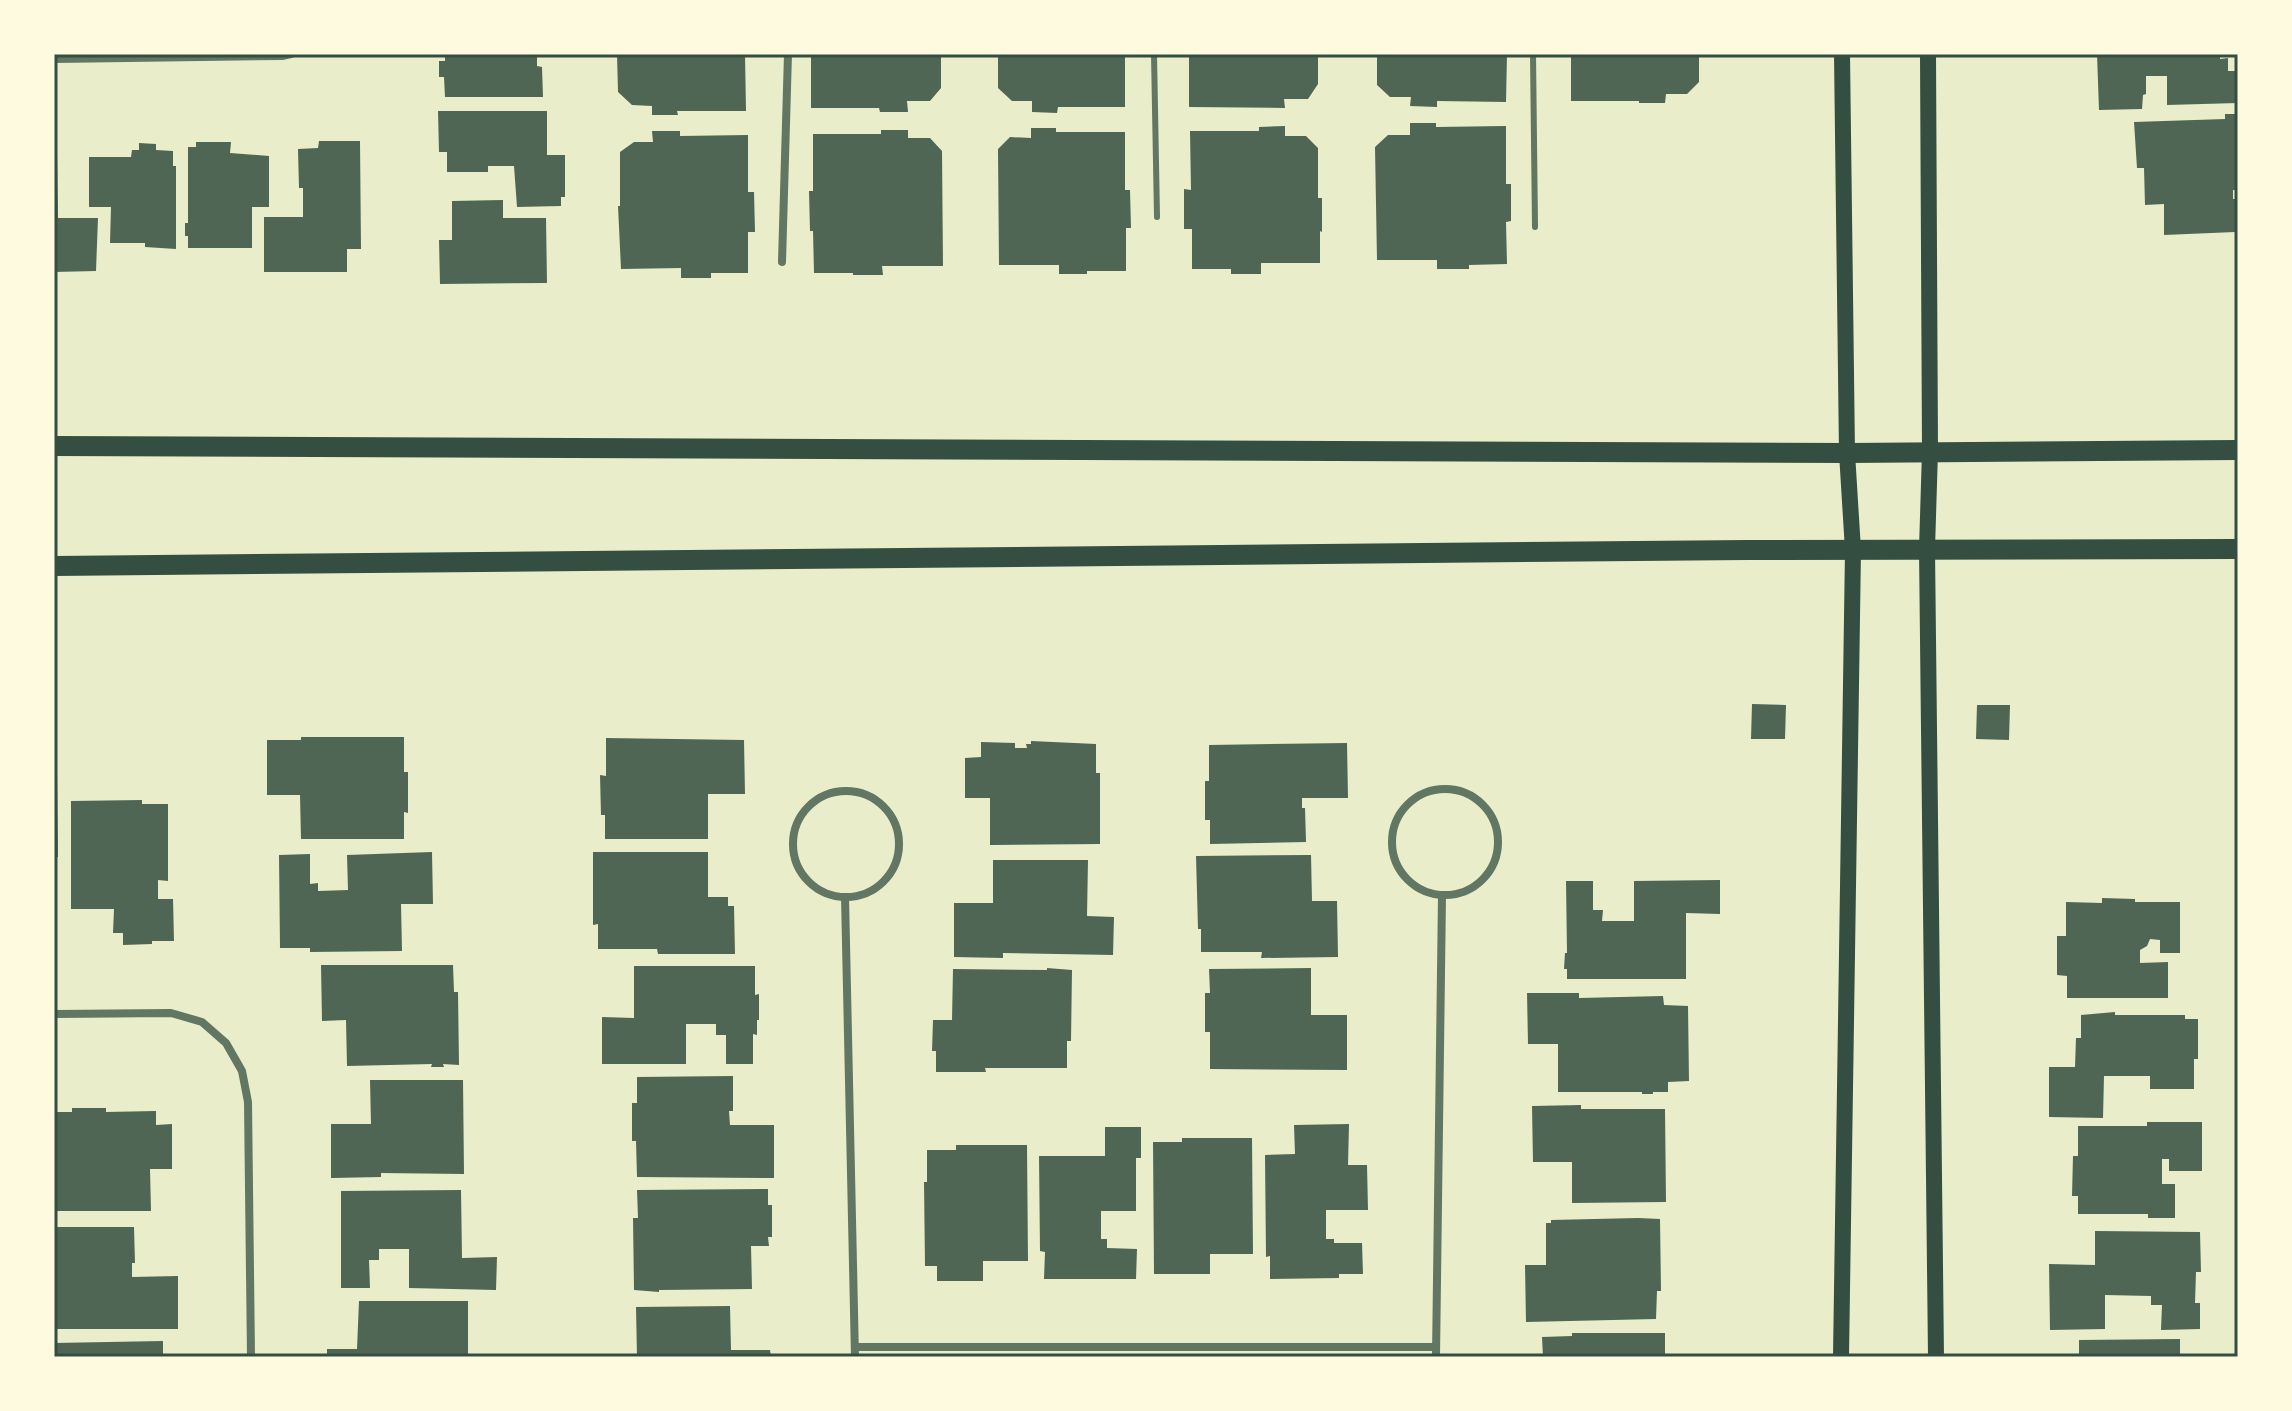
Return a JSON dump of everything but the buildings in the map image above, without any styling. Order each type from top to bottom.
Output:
[{"type":"main road","points":[[1841,1357],[1853,550],[1847,453],[1842,54]]},
{"type":"main road","points":[[1928,54],[1930,451],[1927,549],[1936,1357]]},
{"type":"main road","points":[[54,446],[1847,453],[2238,450]]},
{"type":"main road","points":[[54,566],[1927,549],[2238,549]]},
{"type":"street","points":[[54,59],[291,54]]},
{"type":"street","points":[[782,262],[788,54]]},
{"type":"street","points":[[1437,789],[1459,790],[1478,801],[1493,818],[1498,839],[1494,862],[1483,880],[1464,892],[1442,895],[1420,889],[1403,875],[1393,855],[1392,833],[1400,812],[1416,797],[1437,789]]},
{"type":"street","points":[[836,792],[858,792],[878,802],[893,818],[899,840],[897,862],[885,881],[866,893],[845,897],[823,892],[806,879],[795,859],[793,837],[800,816],[816,800],[836,792]]},
{"type":"street","points":[[845,897],[855,1352],[1436,1352],[1442,895]]},
{"type":"street","points":[[54,1014],[171,1013],[202,1022],[226,1043],[242,1071],[248,1102],[251,1357]]},
{"type":"lane","points":[[1154,54],[1157,217]]},
{"type":"lane","points":[[1533,54],[1535,227]]}]
